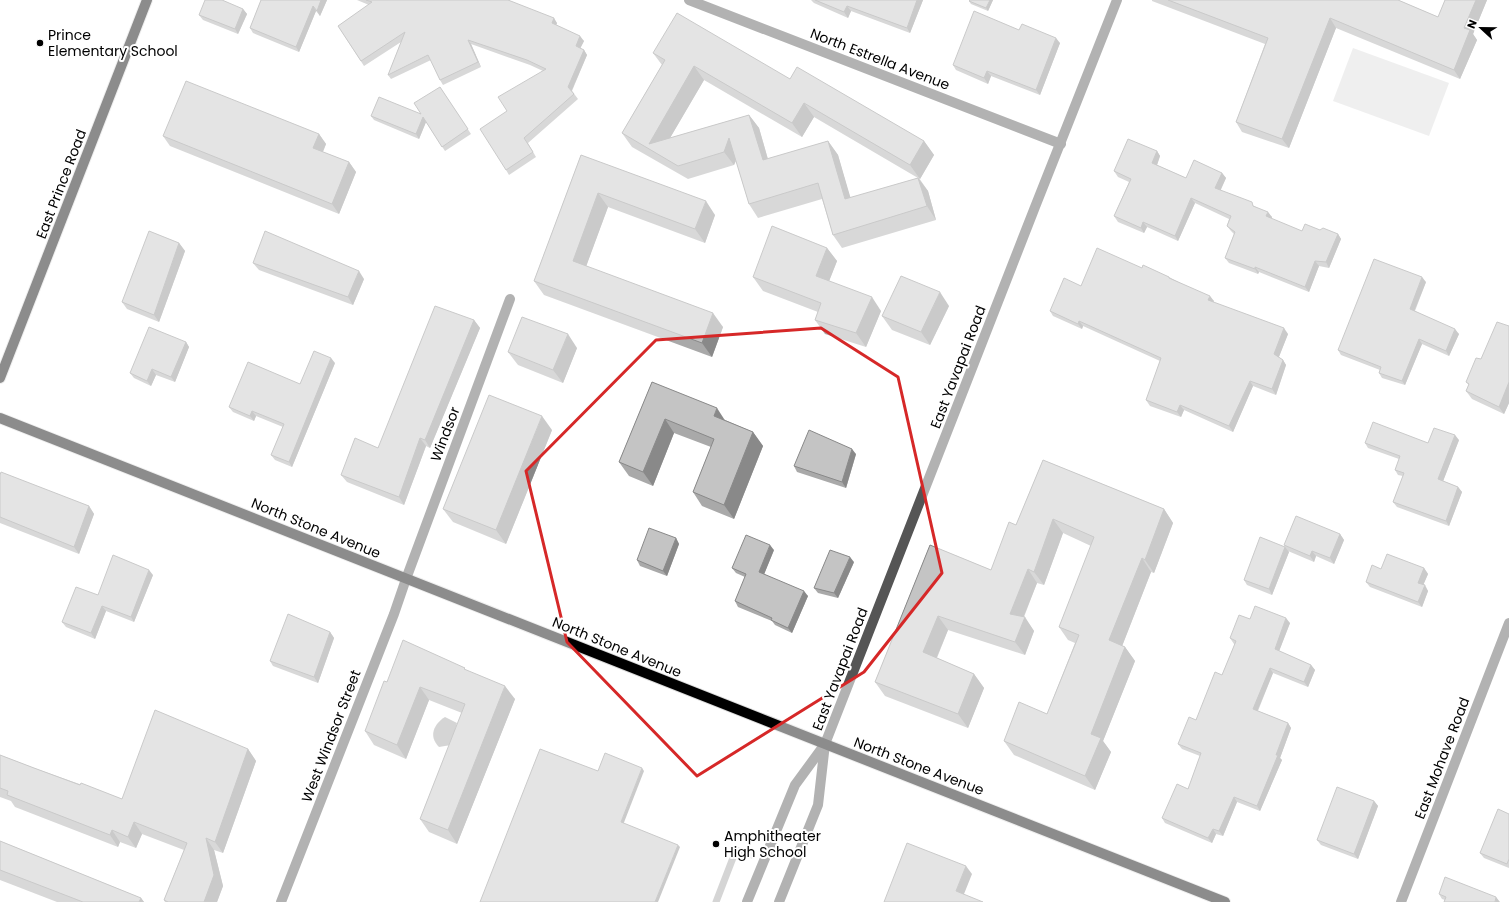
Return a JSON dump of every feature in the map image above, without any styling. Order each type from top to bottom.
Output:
[{"type":"main road","name":"East Prince Road","points":[[0,378],[148,0]]},
{"type":"main road","name":"North Stone Avenue","points":[[0,418],[1225,902]]},
{"type":"street","name":"North Estrella Avenue","points":[[689,0],[1061,144]]},
{"type":"street","name":"East Yavapai Road","points":[[825,744],[1117,0]]},
{"type":"street","name":"Windsor","points":[[406,579],[510,299]]},
{"type":"street","name":"West Windsor Street","points":[[281,902],[394,614],[406,579]]},
{"type":"street","name":"East Mohave Road","points":[[1401,902],[1509,623]]},
{"type":"street","points":[[747,902],[795,785],[825,744]]},
{"type":"street","points":[[780,902],[818,805],[825,744]]},
{"type":"highlighted area","points":[[821,328],[898,377],[942,573],[864,672],[697,776],[567,642],[526,471],[656,340]]},
{"type":"shaded area","points":[[1353,48],[1449,83],[1429,136],[1333,101]]},
{"type":"shaded area","points":[[445,717],[457,723],[451,745],[439,747],[434,739],[434,730],[438,723]]},
{"type":"building","points":[[205,0],[222,0],[243,9],[235,29],[199,15]]},
{"type":"building","points":[[261,0],[321,0],[317,11],[313,6],[296,47],[250,28]]},
{"type":"building","points":[[366,0],[508,0],[554,18],[552,23],[580,36],[576,46],[584,50],[568,87],[574,94],[524,138],[533,152],[506,170],[480,129],[507,111],[498,97],[546,69],[527,60],[468,40],[478,62],[440,80],[428,55],[388,75],[405,32],[361,61],[338,26],[372,2]]},
{"type":"building","points":[[815,0],[917,0],[907,28],[847,6],[844,12]]},
{"type":"building","points":[[990,0],[986,8],[969,1]]},
{"type":"building","points":[[1168,0],[1398,0],[1438,17],[1445,0],[1476,0],[1464,28],[1470,30],[1454,70],[1330,18],[1282,139],[1236,122],[1268,38]]},
{"type":"building","points":[[974,11],[1019,30],[1022,24],[1056,38],[1036,90],[987,71],[984,78],[953,65]]},
{"type":"building","points":[[677,13],[790,79],[797,67],[924,141],[910,165],[804,103],[792,123],[694,66],[649,144],[749,115],[763,160],[828,141],[845,199],[918,178],[927,206],[833,235],[818,183],[749,204],[729,138],[724,152],[678,166],[622,133],[665,60],[653,53]]},
{"type":"building","points":[[186,81],[319,134],[313,148],[349,162],[332,204],[163,136]]},
{"type":"building","points":[[440,87],[468,129],[442,147],[423,117],[416,134],[371,116],[379,97],[421,114],[414,103]]},
{"type":"building","points":[[1128,139],[1157,151],[1152,163],[1186,178],[1194,160],[1222,173],[1215,188],[1252,202],[1253,206],[1268,212],[1266,216],[1302,231],[1305,224],[1320,230],[1323,228],[1338,234],[1326,262],[1315,261],[1305,287],[1255,267],[1255,269],[1225,258],[1235,232],[1227,226],[1231,216],[1191,198],[1175,236],[1143,222],[1141,228],[1114,216],[1131,179],[1114,171]]},
{"type":"building","points":[[581,155],[706,201],[695,229],[598,193],[573,261],[713,313],[702,343],[534,281]]},
{"type":"building","points":[[772,226],[827,248],[816,276],[872,297],[856,333],[815,320],[821,303],[753,277]]},
{"type":"building","points":[[149,231],[179,243],[154,315],[122,302]]},
{"type":"building","points":[[265,231],[359,271],[348,297],[253,263]]},
{"type":"building","points":[[1097,248],[1142,268],[1143,265],[1210,296],[1208,300],[1284,328],[1274,354],[1283,360],[1272,389],[1250,381],[1229,426],[1180,405],[1177,412],[1146,400],[1161,358],[1079,321],[1078,324],[1050,311],[1064,278],[1081,286]]},
{"type":"building","points":[[1374,259],[1422,277],[1410,309],[1455,329],[1446,351],[1419,339],[1402,381],[1379,373],[1381,367],[1338,350]]},
{"type":"building","points":[[901,276],[940,292],[921,332],[882,316]]},
{"type":"building","points":[[435,306],[474,320],[425,440],[420,438],[399,497],[341,475],[355,438],[378,448]]},
{"type":"building","points":[[522,317],[568,334],[553,370],[508,352]]},
{"type":"building","points":[[1497,322],[1509,326],[1509,382],[1499,407],[1466,391],[1469,384],[1466,382],[1476,358],[1481,359]]},
{"type":"building","points":[[149,327],[186,342],[171,377],[152,369],[147,381],[130,373]]},
{"type":"building","points":[[314,351],[331,358],[289,462],[271,455],[284,424],[252,411],[250,416],[229,407],[248,362],[300,384]]},
{"type":"building","points":[[652,382],[717,408],[714,416],[753,432],[724,505],[693,492],[714,439],[665,419],[643,472],[619,462]]},
{"type":"building","points":[[489,395],[542,416],[496,530],[443,509]]},
{"type":"building","points":[[1373,422],[1428,443],[1434,428],[1455,435],[1438,479],[1458,487],[1446,521],[1393,502],[1404,473],[1395,470],[1400,456],[1365,443]]},
{"type":"building","points":[[809,430],[852,449],[842,482],[794,466]]},
{"type":"building","points":[[1043,460],[1164,509],[1145,560],[1142,558],[1109,640],[1125,647],[1091,734],[1101,738],[1085,776],[1004,741],[1019,702],[1047,714],[1079,635],[1059,627],[1094,537],[1053,519],[1034,572],[1028,569],[1010,614],[1025,617],[1015,642],[938,616],[923,652],[974,674],[958,714],[875,682],[930,545],[991,570],[1009,522],[1016,525]]},
{"type":"building","points":[[1,472],[89,506],[74,547],[0,517]]},
{"type":"building","points":[[1296,516],[1340,534],[1330,558],[1312,551],[1310,556],[1284,545]]},
{"type":"building","points":[[649,528],[676,538],[663,571],[637,560]]},
{"type":"building","points":[[746,535],[770,545],[759,572],[804,591],[788,628],[771,620],[772,618],[735,601],[746,574],[732,568]]},
{"type":"building","points":[[1260,537],[1285,547],[1269,589],[1244,580]]},
{"type":"building","points":[[830,550],[850,557],[834,593],[814,588]]},
{"type":"building","points":[[1387,554],[1424,568],[1418,583],[1425,585],[1418,602],[1366,582],[1372,565],[1381,569]]},
{"type":"building","points":[[113,555],[149,570],[131,617],[102,606],[91,633],[62,622],[76,587],[98,595]]},
{"type":"building","points":[[1255,606],[1286,618],[1275,649],[1311,665],[1304,682],[1270,668],[1253,709],[1288,723],[1276,755],[1278,755],[1257,806],[1234,797],[1219,831],[1213,829],[1208,838],[1162,818],[1177,784],[1188,789],[1201,753],[1178,744],[1189,717],[1196,720],[1215,672],[1222,675],[1236,641],[1230,638],[1239,615],[1250,619]]},
{"type":"building","points":[[288,614],[330,632],[314,677],[270,661]]},
{"type":"building","points":[[403,640],[465,668],[464,669],[505,686],[448,830],[420,819],[465,704],[420,687],[397,745],[365,731],[384,681],[387,682]]},
{"type":"building","points":[[155,710],[248,749],[215,842],[206,838],[214,875],[204,902],[168,902],[164,900],[187,843],[134,822],[128,837],[112,830],[110,835],[7,795],[8,791],[0,788],[0,755],[122,799]]},
{"type":"building","points":[[540,749],[598,771],[605,753],[642,768],[621,822],[678,845],[655,902],[480,902]]},
{"type":"building","points":[[1337,787],[1374,801],[1354,854],[1317,840]]},
{"type":"building","points":[[1498,809],[1509,814],[1509,859],[1507,864],[1480,853]]},
{"type":"building","points":[[0,841],[141,898],[139,902],[83,902],[0,870]]},
{"type":"building","points":[[907,843],[966,866],[956,891],[983,902],[884,902]]},
{"type":"building","points":[[1445,877],[1496,897],[1495,902],[1444,902],[1446,897],[1439,894]]},
{"type":"waterway","points":[[716,902],[736,850],[752,855]]},
{"type":"place","name":"Prince Elementary School","points":[[40,43]]},
{"type":"place","name":"Amphitheater High School","points":[[716,844]]}]
